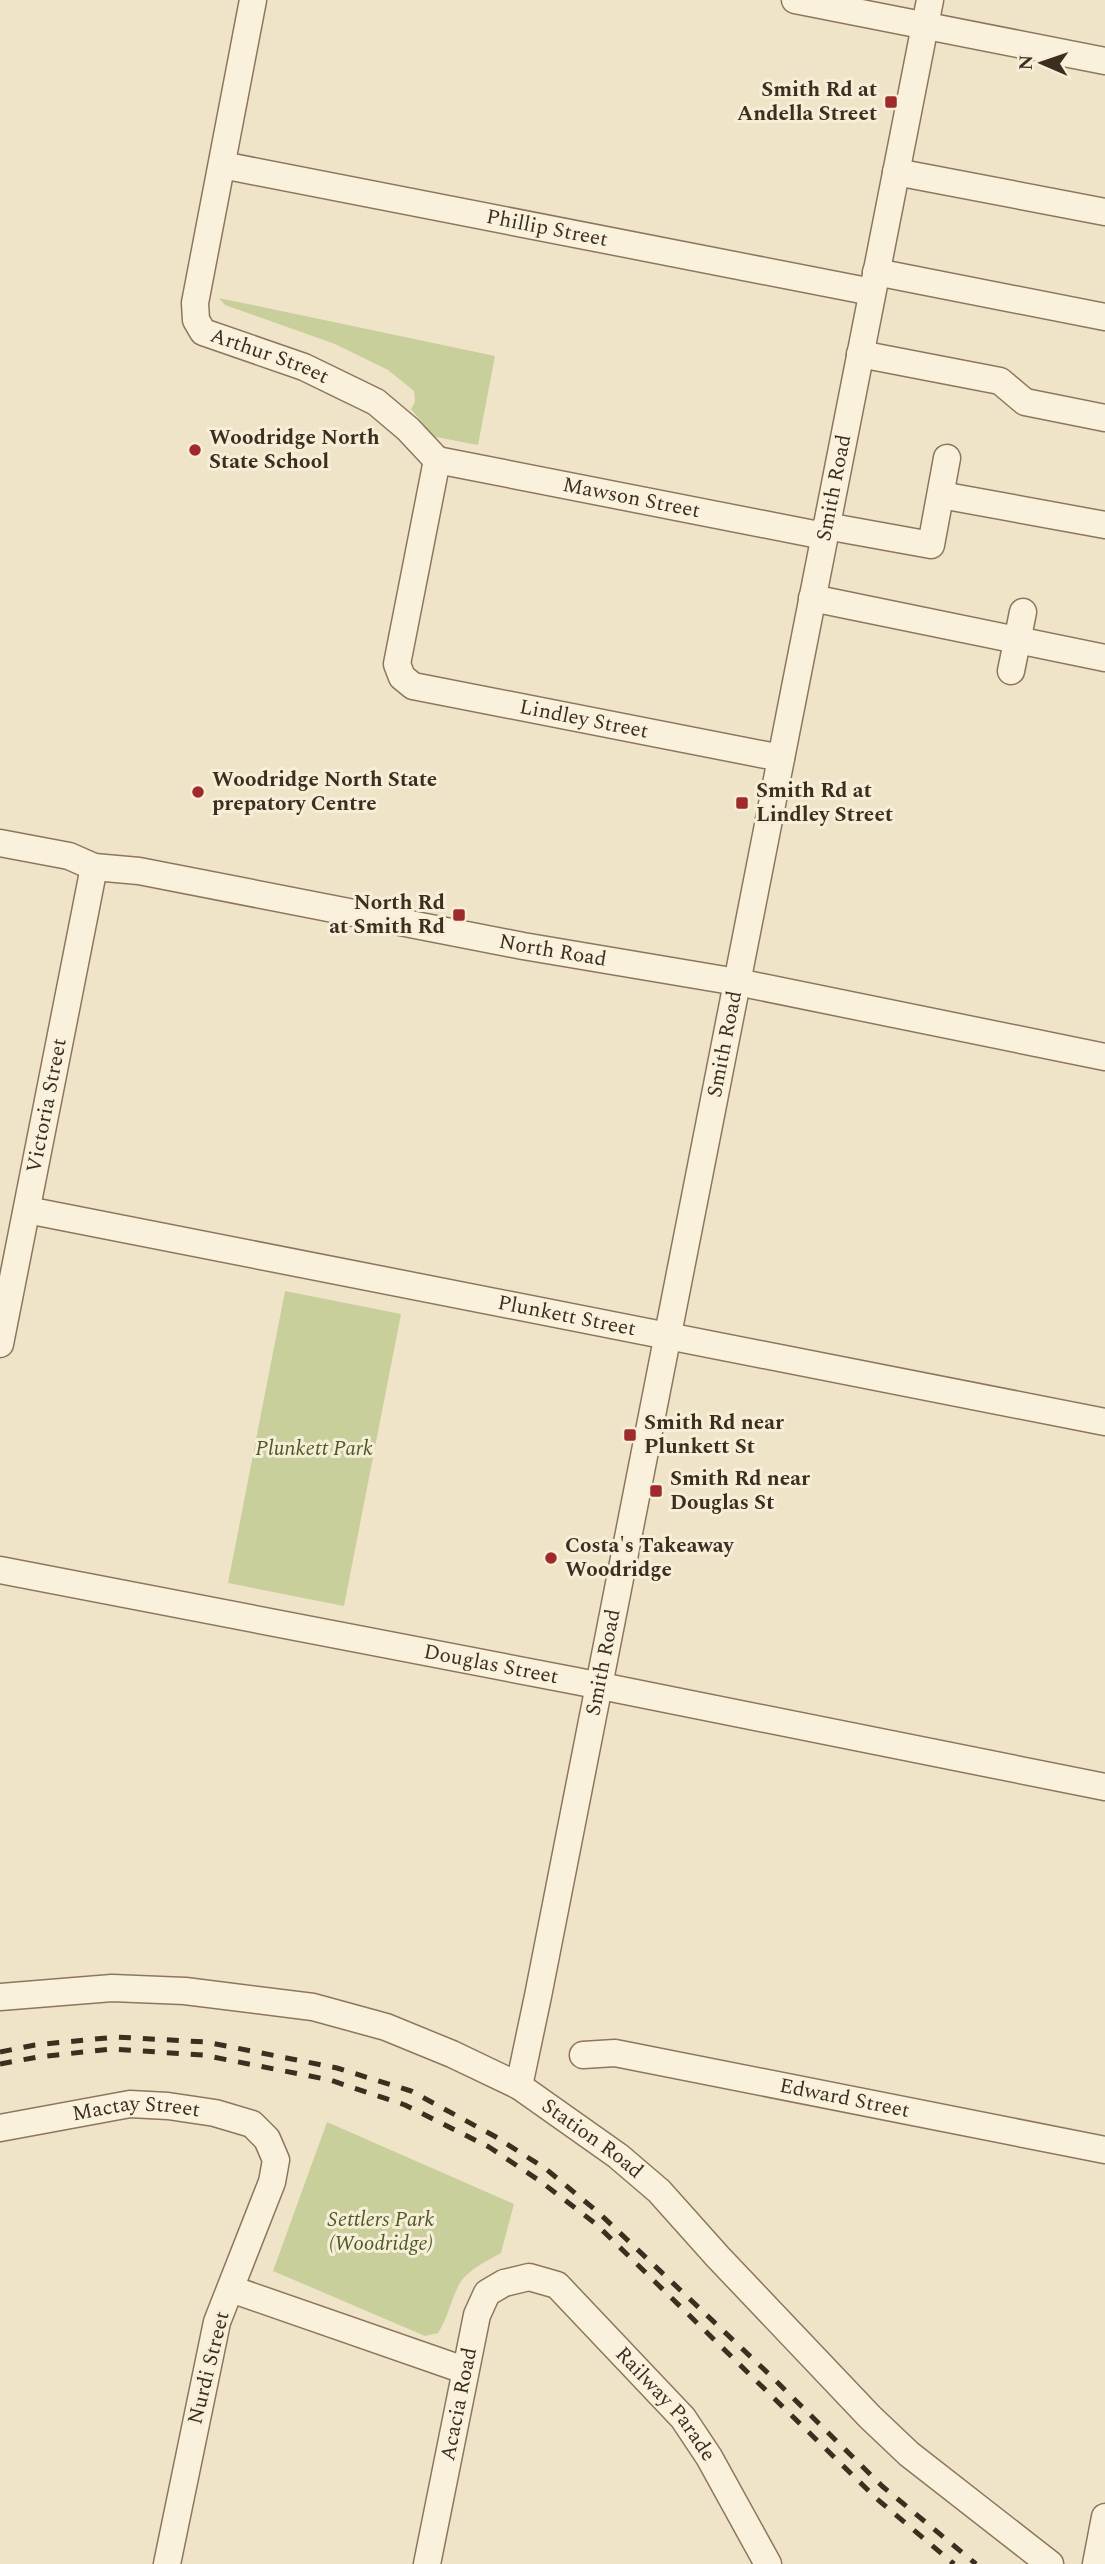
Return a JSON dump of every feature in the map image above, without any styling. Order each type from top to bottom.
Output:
[{"type":"street","name":"Arthur Street","points":[[253,0],[195,303],[197,320],[203,332],[304,368],[376,402],[408,429],[437,460]]},
{"type":"street","points":[[795,0],[1105,61]]},
{"type":"street","name":"Smith Road","points":[[519,2086],[930,0]]},
{"type":"street","name":"Phillip Street","points":[[222,165],[874,282],[1105,317]]},
{"type":"street","points":[[896,172],[1105,212]]},
{"type":"street","points":[[860,354],[1000,381],[1025,402],[1105,418]]},
{"type":"street","points":[[947,458],[941,495],[1105,525]]},
{"type":"street","name":"Mawson Street","points":[[437,460],[825,531],[931,545],[941,495]]},
{"type":"street","name":"Lindley Street","points":[[437,460],[397,664],[402,677],[413,686],[781,758]]},
{"type":"street","points":[[812,598],[1105,658]]},
{"type":"street","points":[[1011,671],[1023,612]]},
{"type":"street","name":"North Road","points":[[0,843],[69,856],[94,867],[139,871],[523,946],[737,982],[1105,1057]]},
{"type":"street","name":"Victoria Street","points":[[0,1344],[9,1253],[27,1210],[94,867]]},
{"type":"street","name":"Plunkett Street","points":[[27,1210],[1105,1422]]},
{"type":"street","name":"Douglas Street","points":[[0,1570],[1105,1787]]},
{"type":"street","name":"Station Road","points":[[0,1997],[112,1988],[185,1991],[313,2007],[386,2027],[519,2086],[618,2156],[659,2191],[870,2417],[909,2454],[1050,2564]]},
{"type":"street","name":"Edward Street","points":[[583,2055],[615,2053],[1105,2150]]},
{"type":"street","name":"Mactay Street","points":[[0,2128],[130,2105],[168,2106],[215,2113],[252,2124],[267,2139]]},
{"type":"street","name":"Nurdi Street","points":[[167,2564],[217,2322],[272,2182],[276,2160],[267,2139]]},
{"type":"street","name":"Acacia Road","points":[[427,2564],[477,2315],[488,2293],[504,2283],[529,2277]]},
{"type":"street","name":"Railway Parade","points":[[529,2277],[557,2285],[683,2418],[709,2457],[768,2564]]},
{"type":"street","points":[[231,2289],[464,2370]]},
{"type":"street","points":[[1096,2564],[1105,2517]]},
{"type":"green space","points":[[219,298],[495,356],[478,445],[430,436],[411,409],[415,402],[414,391],[388,370],[335,344],[225,305]]},
{"type":"green space","name":"Plunkett Park","points":[[285,1291],[401,1314],[344,1606],[228,1583]]},
{"type":"green space","name":"Settlers Park (Woodridge)","points":[[327,2122],[514,2204],[501,2253],[477,2267],[461,2281],[438,2333],[425,2336],[273,2271]]},
{"type":"railway","points":[[0,2052],[35,2045],[116,2037],[206,2042],[337,2068],[411,2091],[496,2137],[546,2169],[599,2213],[882,2486],[976,2564]]},
{"type":"railway","points":[[0,2064],[111,2049],[203,2055],[330,2080],[405,2105],[489,2147],[540,2181],[596,2224],[877,2499],[954,2564]]},
{"type":"place","name":"Smith Rd at Andella Street","points":[[891,102]]},
{"type":"place","name":"Woodridge North State School","points":[[195,450]]},
{"type":"place","name":"Woodridge North State prepatory Centre","points":[[198,792]]},
{"type":"place","name":"Smith Rd at Lindley Street","points":[[742,803]]},
{"type":"place","name":"North Rd at Smith Rd","points":[[459,915]]},
{"type":"place","name":"Smith Rd near Plunkett St","points":[[630,1435]]},
{"type":"place","name":"Smith Rd near Douglas St","points":[[656,1491]]},
{"type":"place","name":"Costa's Takeaway Woodridge","points":[[551,1558]]}]
